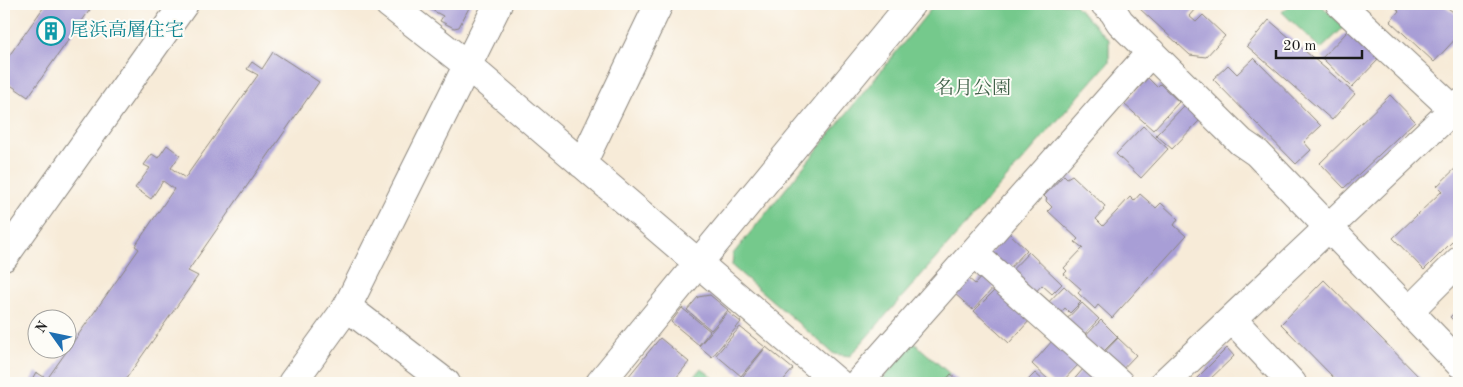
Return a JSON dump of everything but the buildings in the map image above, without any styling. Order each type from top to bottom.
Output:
[{"type":"street","points":[[4,257],[184,4]]},
{"type":"street","points":[[389,4],[467,65],[838,383]]},
{"type":"street","points":[[292,383],[347,307],[498,4]]},
{"type":"street","points":[[582,164],[659,4]]},
{"type":"street","points":[[600,383],[911,4]]},
{"type":"street","points":[[1109,5],[1120,22],[1242,142],[1257,153],[1459,363]]},
{"type":"street","points":[[1164,383],[1456,106],[1345,5]]},
{"type":"street","points":[[858,383],[1151,52]]},
{"type":"street","points":[[973,253],[1119,383]]},
{"type":"street","points":[[1409,311],[1459,261]]},
{"type":"street","points":[[347,307],[446,383]]},
{"type":"street","points":[[1232,319],[1292,383]]},
{"type":"green space","name":"名月公園","points":[[935,4],[1074,4],[1109,40],[1109,62],[850,356],[834,354],[732,266],[733,254]]},
{"type":"green space","points":[[1291,4],[1320,4],[1344,27],[1321,49],[1282,12]]},
{"type":"green space","points":[[912,341],[950,374],[942,383],[884,383],[884,377]]},
{"type":"green space","points":[[701,368],[720,383],[688,383]]},
{"type":"place","name":"尾浜高層住宅","points":[[51,31]]}]
